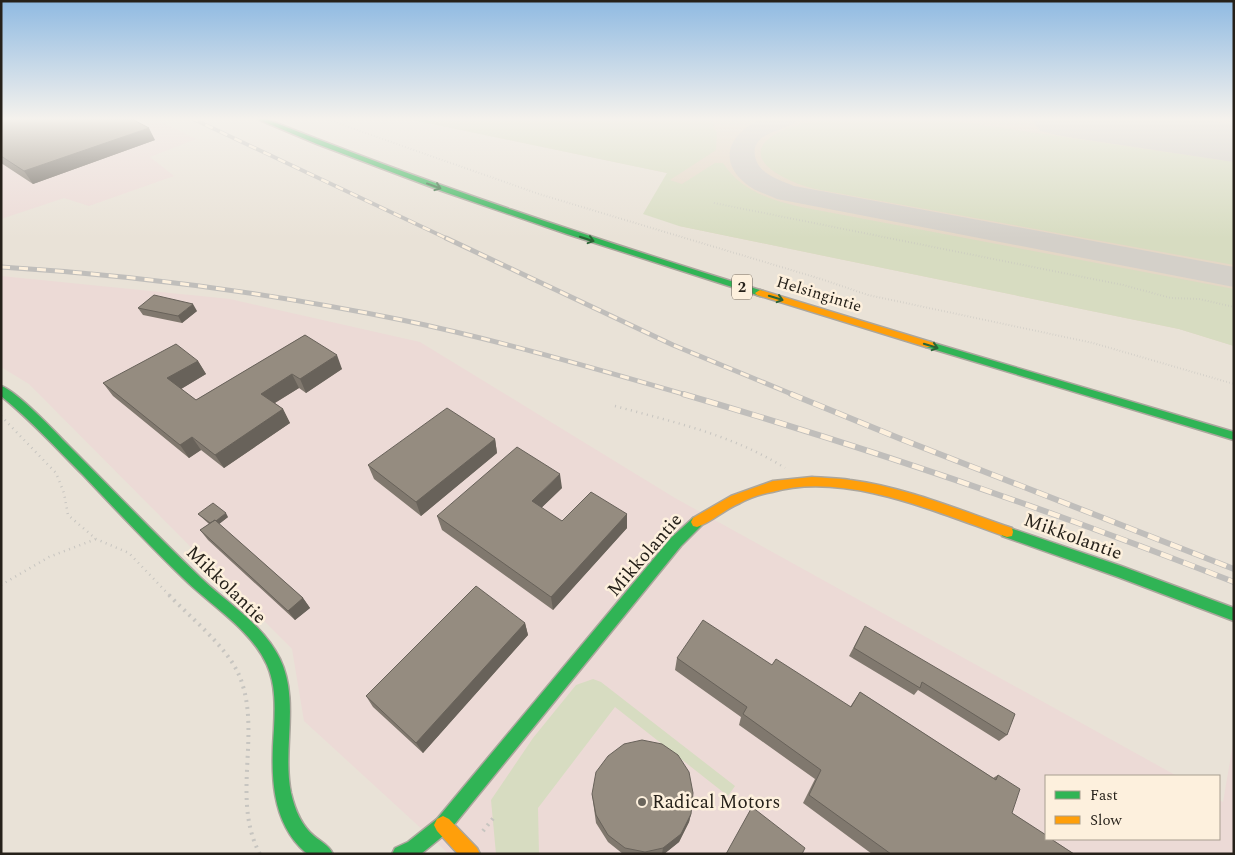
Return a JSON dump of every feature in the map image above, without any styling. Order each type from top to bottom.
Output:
[{"type":"main road","name":"Helsingintie","points":[[360,158],[414,179],[592,240],[913,340],[1234,436]]},
{"type":"main road","name":"Mikkolantie","points":[[1,390],[37,421],[223,609],[259,640],[274,663],[281,692],[279,770],[287,810],[296,831],[313,850],[324,854]]},
{"type":"main road","name":"Mikkolantie","points":[[400,854],[414,848],[443,825],[643,581],[688,531],[708,515],[751,492],[797,482],[832,482],[895,494],[1092,562],[1234,615]]},
{"type":"main road","points":[[443,825],[471,854]]},
{"type":"path","points":[[436,158],[539,194],[821,279],[868,295],[1093,343],[1234,384]]},
{"type":"path","points":[[714,203],[1123,285],[1171,298],[1199,299],[1234,307]]},
{"type":"path","points":[[615,406],[745,446],[772,459],[787,470],[797,482]]},
{"type":"path","points":[[1,416],[40,454],[56,473],[64,493],[68,516],[96,539],[129,553],[229,657],[239,672],[246,693],[248,719],[247,791],[250,823],[260,854]]},
{"type":"path","points":[[1,585],[49,557],[96,539]]},
{"type":"shaded area","points":[[1,158],[151,158],[174,176],[89,206],[64,198],[1,219]]},
{"type":"shaded area","points":[[595,158],[1234,158],[1234,346],[1179,329],[679,226],[667,173]]},
{"type":"shaded area","points":[[1,276],[230,299],[420,342],[675,498],[1175,775],[1045,775],[1045,840],[1220,840],[1220,800],[1223,802],[1234,738],[1234,854],[449,854],[304,721],[292,649],[29,384],[1,367]]},
{"type":"green space","points":[[595,158],[704,158],[670,180],[682,184],[715,163],[723,163],[739,181],[758,193],[801,207],[1234,289],[1234,346],[1179,329],[679,226],[643,214],[667,173]]},
{"type":"green space","points":[[762,158],[1206,158],[1234,162],[1234,265],[815,189],[803,186],[778,174],[768,167]]},
{"type":"green space","points":[[593,679],[601,682],[735,786],[728,796],[615,707],[538,808],[539,854],[496,854],[491,800],[533,738],[576,685]]},
{"type":"building","points":[[4,158],[62,158],[24,171]]},
{"type":"building","points":[[154,295],[193,304],[178,316],[138,308]]},
{"type":"building","points":[[305,335],[337,355],[300,379],[292,374],[261,394],[283,409],[215,455],[192,437],[180,445],[103,383],[176,344],[198,361],[167,378],[196,400]]},
{"type":"building","points":[[447,408],[495,439],[416,502],[368,465]]},
{"type":"building","points":[[517,447],[560,474],[532,501],[562,521],[591,492],[627,514],[551,597],[437,516]]},
{"type":"building","points":[[213,503],[226,513],[210,523],[198,514]]},
{"type":"building","points":[[215,520],[303,598],[288,611],[200,530]]},
{"type":"building","points":[[476,586],[525,623],[416,743],[366,696]]},
{"type":"building","points":[[703,620],[772,665],[776,659],[851,707],[860,692],[996,780],[998,775],[1020,789],[1012,813],[1045,834],[1045,840],[1053,840],[1074,854],[891,854],[809,795],[821,770],[743,714],[747,707],[677,658]]},
{"type":"building","points":[[865,626],[1015,714],[1007,735],[922,682],[920,688],[854,648]]},
{"type":"building","name":"Radical Motors","points":[[642,740],[662,744],[678,755],[689,772],[693,793],[691,814],[681,834],[663,848],[645,852],[625,848],[608,835],[596,815],[592,794],[596,772],[608,756],[624,744]]},
{"type":"building","points":[[752,807],[805,848],[802,854],[726,854]]},
{"type":"taxiway","points":[[742,158],[754,177],[767,185],[787,193],[1234,277]]},
{"type":"railway","points":[[276,158],[448,239]]},
{"type":"railway","points":[[446,238],[673,345],[794,395]]},
{"type":"railway","points":[[1,267],[52,270],[202,286],[352,310],[510,345],[687,395]]},
{"type":"railway","points":[[683,394],[891,458],[1098,530],[1234,582]]},
{"type":"railway","points":[[791,394],[1234,569]]},
{"type":"traffic: fast","points":[[358,158],[507,212],[760,293]]},
{"type":"traffic: fast","points":[[930,345],[1234,436]]},
{"type":"traffic: fast","points":[[1,390],[45,429],[198,584],[240,620],[267,651],[280,680],[282,697],[281,774],[288,812],[302,836],[324,854]]},
{"type":"traffic: fast","points":[[401,854],[414,848],[443,825],[676,542],[697,522]]},
{"type":"traffic: fast","points":[[1007,532],[1121,572],[1234,615]]},
{"type":"traffic: slow","points":[[760,293],[930,345]]},
{"type":"traffic: slow","points":[[697,522],[735,499],[773,486],[812,482],[851,485],[889,493],[928,504],[1007,532]]},
{"type":"traffic: slow","points":[[443,825],[471,854]]},
{"type":"place","name":"Radical Motors","points":[[642,802]]}]
